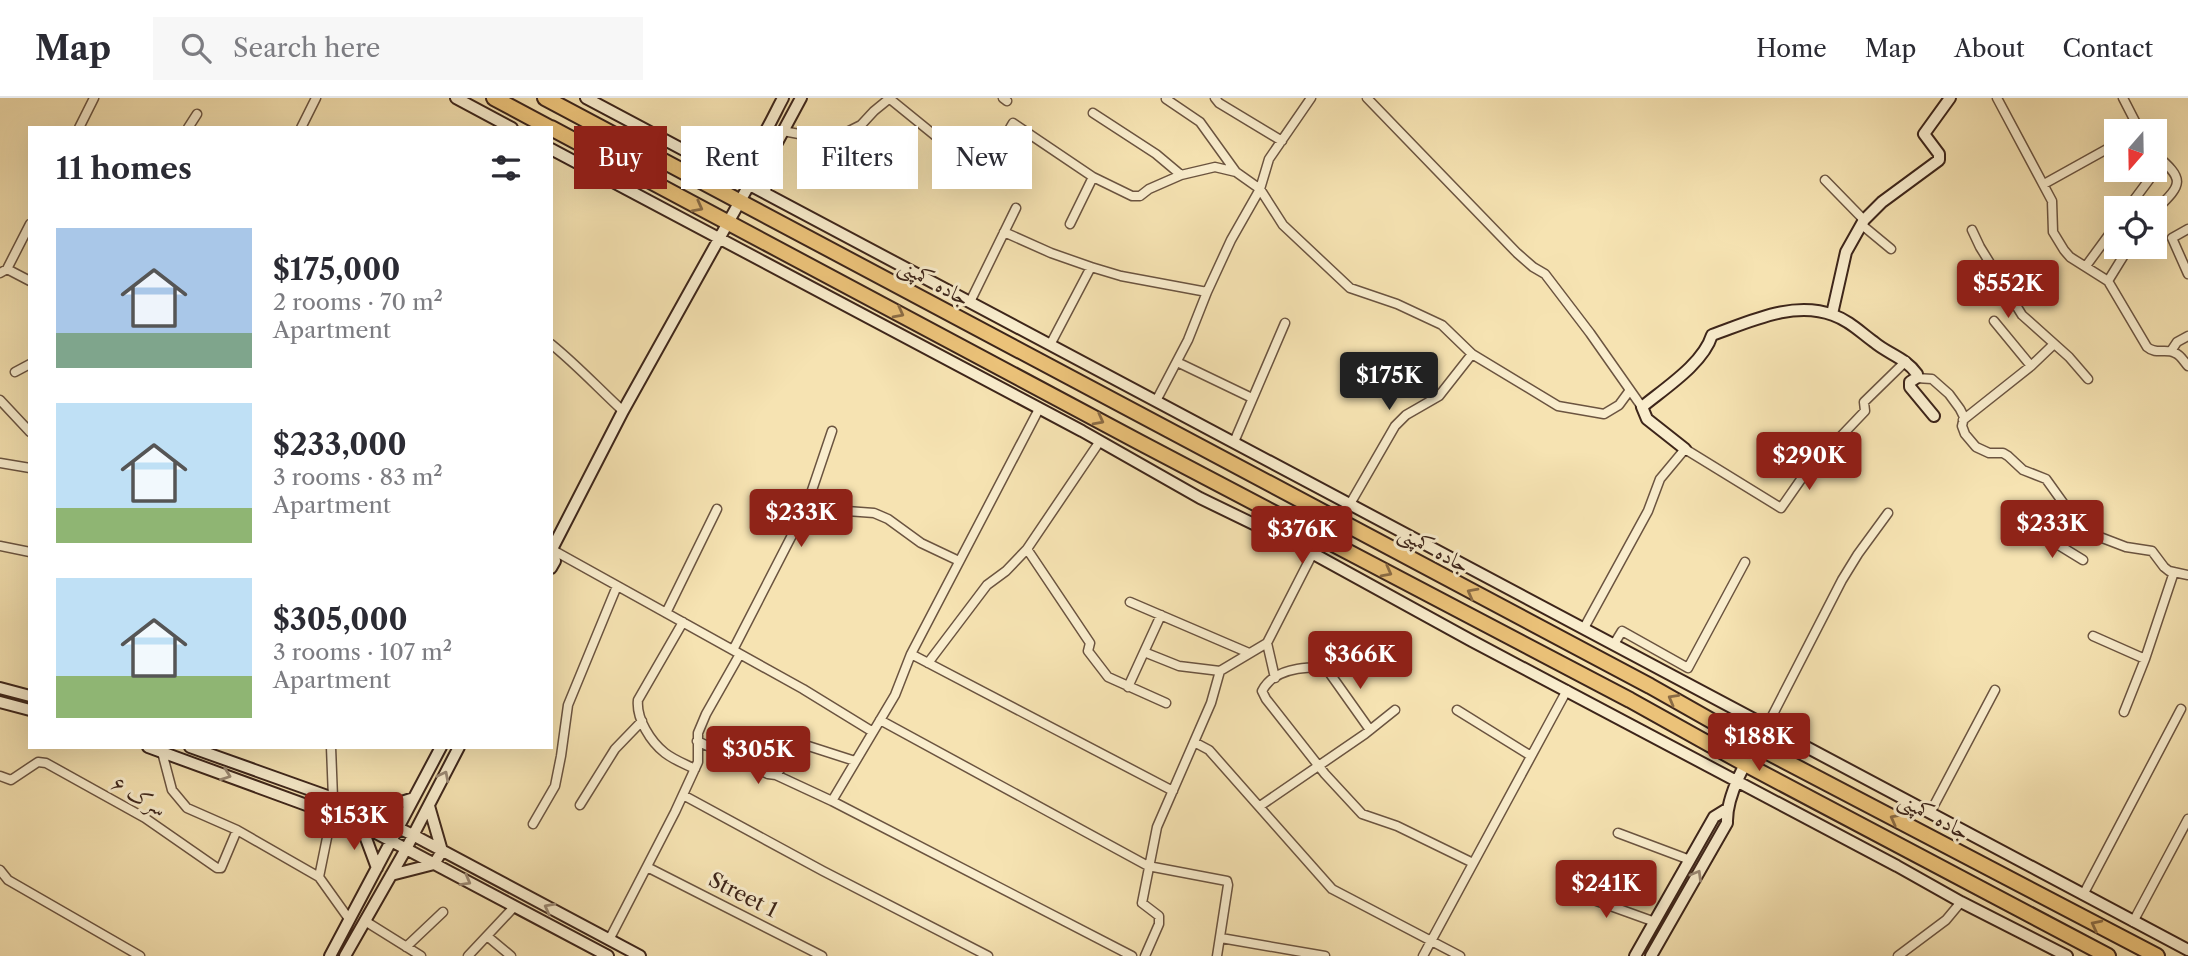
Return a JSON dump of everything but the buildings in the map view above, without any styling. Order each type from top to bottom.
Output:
[{"type":"highway","name":"جاده کمپنی","points":[[494,98],[547,126]]},
{"type":"highway","name":"جاده کمپنی","points":[[545,98],[1638,680],[1756,746],[2157,956]]},
{"type":"highway","name":"جاده کمپنی","points":[[553,129],[2108,956]]},
{"type":"street","points":[[80,126],[94,98]]},
{"type":"street","points":[[302,126],[316,98]]},
{"type":"street","points":[[456,98],[508,126]]},
{"type":"street","points":[[586,98],[681,149]]},
{"type":"street","points":[[767,126],[783,98]]},
{"type":"street","points":[[801,98],[783,131],[831,140],[861,125],[890,98],[970,164],[988,166],[1013,123],[1093,177],[1132,196],[1140,196],[1149,189],[1181,175],[1215,167],[1236,172]]},
{"type":"street","points":[[1215,98],[1282,141]]},
{"type":"street","points":[[1156,401],[1188,341],[1231,240],[1260,189],[1269,159],[1311,98]]},
{"type":"street","points":[[1367,98],[1517,253],[1545,274],[1642,407],[1647,419],[1685,449],[1781,508],[1804,475],[1865,411],[1864,402],[1906,362]]},
{"type":"street","points":[[1832,314],[1846,253],[1863,222],[1882,202],[1939,160],[1939,154],[1924,134],[1950,98]]},
{"type":"street","points":[[1997,98],[2052,201],[2053,232],[2064,250],[2070,257],[2108,281],[2147,347],[2155,352],[2177,353],[2188,366]]},
{"type":"street","points":[[2123,98],[2133,119]]},
{"type":"street","points":[[1166,99],[1200,122],[1236,172],[1260,189],[1283,225],[1350,288],[1397,304],[1441,325],[1472,354],[1558,406],[1604,414],[1619,405],[1630,390]]},
{"type":"street","points":[[1093,113],[1156,153],[1181,175]]},
{"type":"street","points":[[189,126],[197,114]]},
{"type":"street","points":[[553,150],[1100,441],[1200,498],[1313,553],[1739,781],[2051,952],[2067,956]]},
{"type":"street","points":[[2044,184],[2104,151]]},
{"type":"street","points":[[2167,165],[2174,171],[2177,184],[2176,191],[2167,200]]},
{"type":"street","points":[[1070,224],[1093,177]]},
{"type":"street","points":[[1825,180],[1891,249]]},
{"type":"street","points":[[553,548],[623,411],[747,189]]},
{"type":"street","points":[[758,189],[2082,895],[2187,946]]},
{"type":"street","points":[[765,189],[766,193]]},
{"type":"street","points":[[970,302],[1016,208]]},
{"type":"street","points":[[28,228],[4,271],[28,280]]},
{"type":"street","points":[[2188,229],[2172,239],[2188,274]]},
{"type":"street","points":[[1972,230],[2022,315],[2069,357],[2088,379]]},
{"type":"street","points":[[1004,232],[1051,253],[1121,276],[1207,292]]},
{"type":"street","points":[[2086,266],[2104,241]]},
{"type":"street","points":[[2108,281],[2122,259]]},
{"type":"street","points":[[1050,345],[1091,267]]},
{"type":"street","points":[[1642,407],[1699,358],[1708,348],[1712,335],[1788,310],[1832,314],[1906,362],[1917,374],[1916,378]]},
{"type":"street","points":[[1994,321],[2031,366]]},
{"type":"street","points":[[1234,442],[1285,323]]},
{"type":"street","points":[[2171,351],[2177,342],[2188,337]]},
{"type":"street","points":[[1963,420],[2031,366],[2054,344]]},
{"type":"street","points":[[553,346],[579,367],[594,385],[623,411]]},
{"type":"street","points":[[1350,504],[1395,426],[1406,415],[1439,396],[1472,354]]},
{"type":"street","points":[[1177,362],[1252,398]]},
{"type":"street","points":[[15,372],[28,365]]},
{"type":"street","points":[[1934,416],[1910,387],[1910,382],[1916,378],[1937,382],[1960,408],[1965,434],[1976,447],[1989,453],[2003,453],[2023,470],[2046,479],[2079,525],[2092,534],[2126,547],[2152,551],[2164,568],[2188,575]]},
{"type":"street","points":[[0,400],[28,430]]},
{"type":"street","points":[[832,801],[895,695],[911,654],[1039,409]]},
{"type":"street","points":[[609,940],[695,769],[698,762],[698,733],[806,508],[832,431]]},
{"type":"street","points":[[928,663],[987,585],[1006,571],[1027,549],[1100,441]]},
{"type":"street","points":[[1584,628],[1648,511],[1660,480],[1685,449]]},
{"type":"street","points":[[0,463],[28,468]]},
{"type":"street","points":[[806,508],[874,513],[888,519],[921,543],[960,561]]},
{"type":"street","points":[[666,613],[717,509]]},
{"type":"street","points":[[2068,510],[2043,535],[2082,561]]},
{"type":"street","points":[[1651,956],[1727,823],[1727,809],[1745,764],[1842,580],[1857,554],[1888,513]]},
{"type":"street","points":[[0,546],[28,552]]},
{"type":"street","points":[[1027,549],[1090,643],[1088,652],[1108,677],[1166,703]]},
{"type":"street","points":[[553,551],[803,689],[873,732]]},
{"type":"street","points":[[1144,652],[1179,666],[1220,671],[1267,643],[1313,553]]},
{"type":"street","points":[[1614,644],[1622,631],[1688,668],[1745,562]]},
{"type":"street","points":[[2124,712],[2174,572]]},
{"type":"street","points":[[533,824],[555,786],[568,705],[617,586]]},
{"type":"street","points":[[1130,601],[1250,653]]},
{"type":"street","points":[[1128,687],[1161,615]]},
{"type":"street","points":[[683,622],[637,706],[651,739],[666,754],[695,769]]},
{"type":"street","points":[[2093,636],[2145,659]]},
{"type":"street","points":[[1267,643],[1275,678]]},
{"type":"street","points":[[911,654],[1172,791]]},
{"type":"street","points":[[1356,669],[1301,667],[1275,678],[1266,684],[1262,691],[1318,766],[1362,814],[1397,827],[1473,863]]},
{"type":"street","points":[[1326,668],[1370,730]]},
{"type":"street","points":[[1145,956],[1159,924],[1159,916],[1142,903],[1157,827],[1211,703],[1220,671]]},
{"type":"street","points":[[0,688],[28,695]]},
{"type":"street","points":[[1423,956],[1567,690]]},
{"type":"street","points":[[1930,813],[1995,690]]},
{"type":"street","points":[[0,702],[28,709]]},
{"type":"street","points":[[2082,895],[2181,709]]},
{"type":"street","points":[[1259,806],[1395,710]]},
{"type":"street","points":[[1457,710],[1531,756]]},
{"type":"street","points":[[880,720],[1148,866],[1227,881],[1217,956]]},
{"type":"street","points":[[580,806],[615,749],[642,721]]},
{"type":"street","points":[[697,741],[832,801],[1132,956]]},
{"type":"street","points":[[1194,742],[1209,750],[1332,889],[1460,956]]},
{"type":"street","points":[[776,775],[799,743],[855,761]]},
{"type":"street","points":[[154,749],[361,825],[608,956]]},
{"type":"street","points":[[196,749],[333,798],[367,813],[640,956]]},
{"type":"street","points":[[319,877],[332,813],[331,749]]},
{"type":"street","points":[[330,956],[440,749]]},
{"type":"street","points":[[345,956],[458,749]]},
{"type":"street","points":[[162,752],[173,790],[187,808],[237,830],[319,877],[349,919]]},
{"type":"street","name":"سرک ۶","points":[[0,776],[10,780],[38,761],[46,763],[145,818],[217,868],[221,868],[237,830]]},
{"type":"street","points":[[683,794],[823,871],[988,956]]},
{"type":"street","points":[[377,867],[361,825],[367,813],[414,798]]},
{"type":"street","points":[[391,875],[434,863],[442,851],[429,806]]},
{"type":"street","points":[[1636,956],[1714,817],[1727,809]]},
{"type":"street","points":[[2133,922],[2188,819]]},
{"type":"street","points":[[1618,832],[1690,860]]},
{"type":"street","name":"Street 1","points":[[647,867],[822,956]]},
{"type":"street","points":[[0,870],[8,880],[140,956]]},
{"type":"street","points":[[1566,890],[1655,922]]},
{"type":"street","points":[[1898,956],[1945,920],[1961,902]]},
{"type":"street","points":[[468,956],[514,907]]},
{"type":"street","points":[[406,947],[443,912]]},
{"type":"street","points":[[365,921],[419,956]]},
{"type":"street","points":[[487,936],[511,956]]},
{"type":"street","points":[[1221,938],[1325,956]]}]
